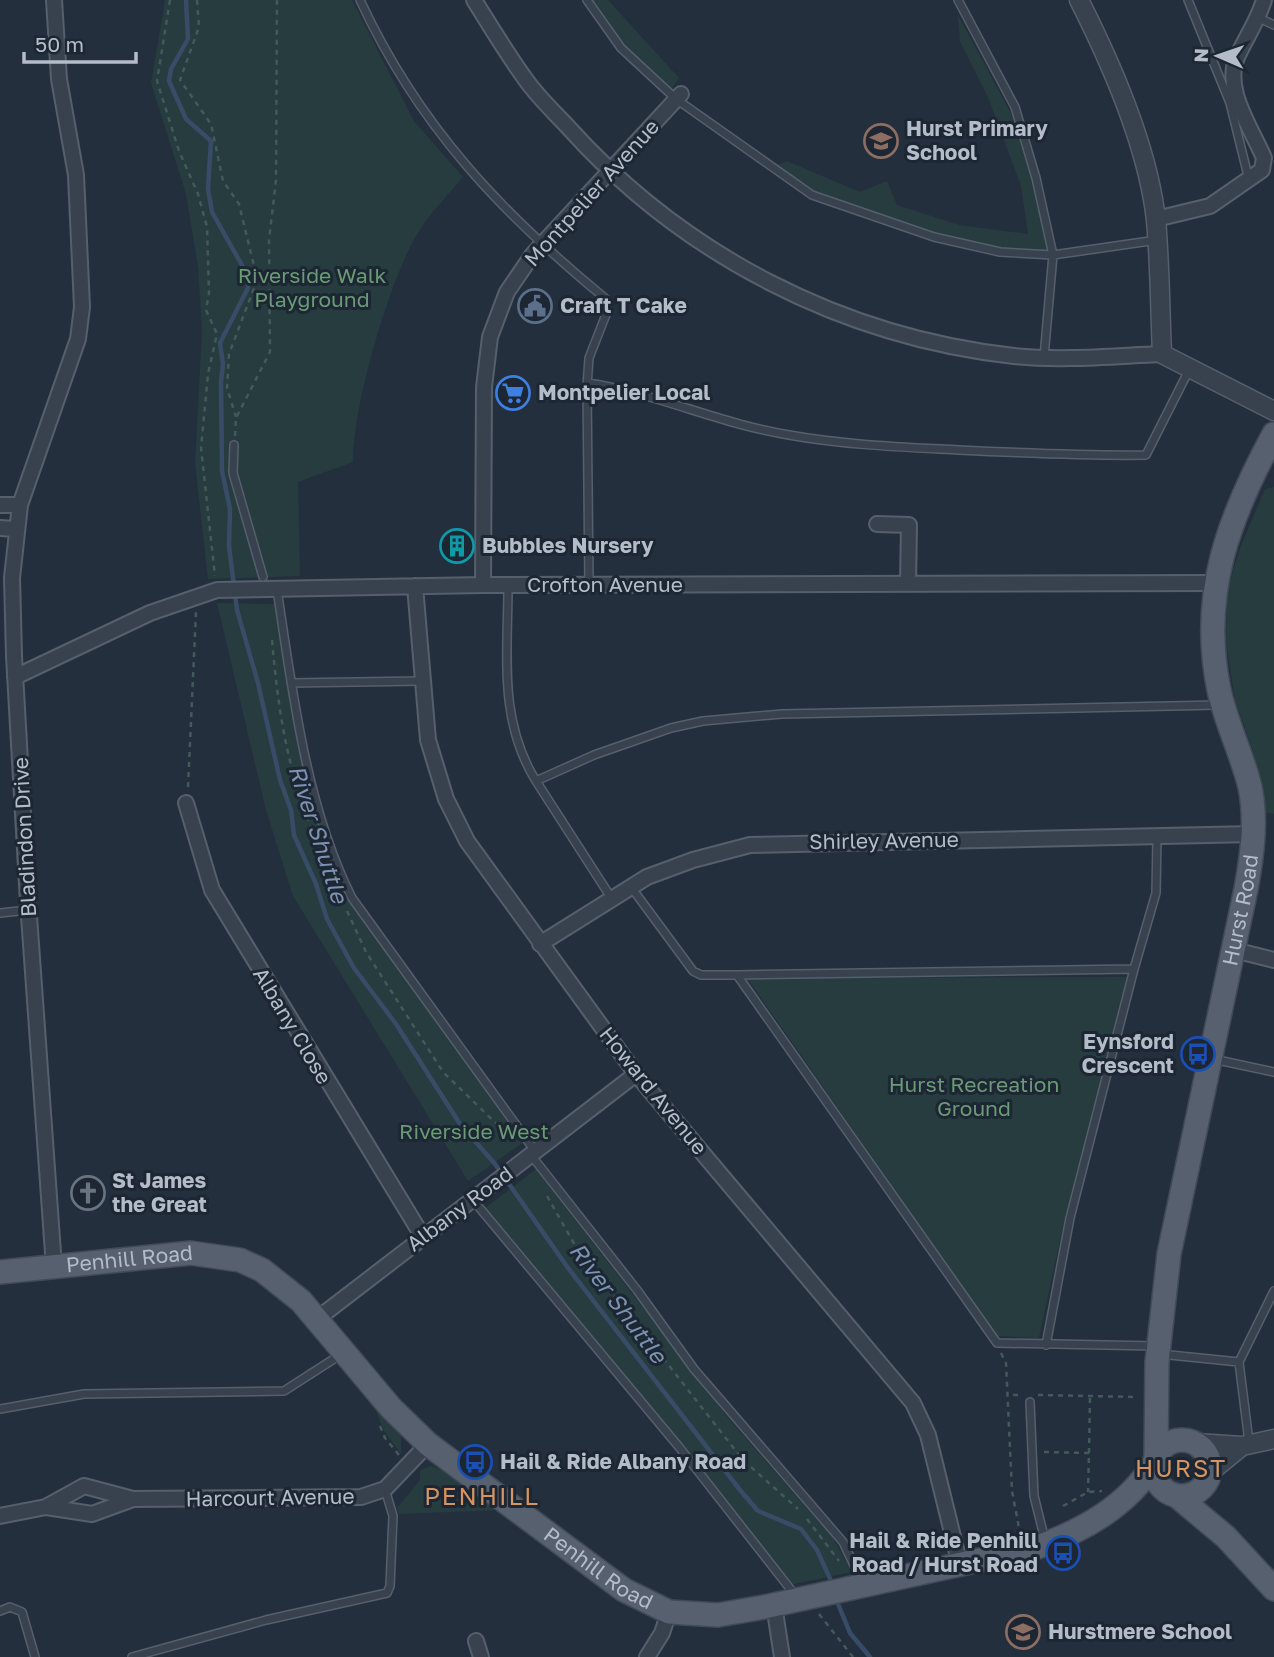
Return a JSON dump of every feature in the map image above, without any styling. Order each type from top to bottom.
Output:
[{"type":"main road","name":"Hurst Road","points":[[1274,434],[1228,532],[1214,583],[1213,639],[1222,705],[1250,788],[1253,834],[1234,950],[1169,1254],[1157,1350],[1158,1398],[1154,1421],[1155,1459],[1160,1485],[1224,1535],[1274,1589]]},
{"type":"main road","name":"Penhill Road","points":[[0,1272],[191,1253],[229,1258],[262,1270],[282,1284],[317,1320],[391,1408],[428,1444],[624,1590],[669,1612],[718,1615],[799,1600],[1035,1547],[1071,1535],[1113,1501],[1155,1459]]},
{"type":"main road","name":"Hurst Road","points":[[1158,1398],[1168,1420],[1209,1458],[1209,1501],[1224,1535]]},
{"type":"main road","points":[[1155,1459],[1165,1444],[1192,1441]]},
{"type":"main road","points":[[1174,1495],[1194,1495],[1208,1476]]},
{"type":"main road","name":"Penhill Road","points":[[1113,1501],[1174,1495]]},
{"type":"street","name":"Bladindon Drive","points":[[54,0],[59,79],[76,176],[82,239],[82,307],[78,339],[20,505],[15,529],[12,578],[29,909],[54,1267]]},
{"type":"street","points":[[474,0],[527,82],[608,172],[672,224],[787,294],[854,320],[932,341],[1014,356],[1161,354],[1274,411]]},
{"type":"street","points":[[1079,0],[1109,58],[1118,83],[1135,132],[1156,219],[1161,354]]},
{"type":"street","points":[[1156,219],[1210,206],[1262,170],[1265,158],[1232,85],[1232,68],[1259,19],[1264,0]]},
{"type":"street","name":"Montpelier Avenue","points":[[483,585],[484,387],[489,337],[507,292],[541,246],[678,96]]},
{"type":"street","points":[[0,505],[20,505]]},
{"type":"street","points":[[877,524],[909,525],[908,584]]},
{"type":"street","points":[[0,528],[15,529]]},
{"type":"street","name":"Crofton Avenue","points":[[15,677],[150,613],[196,595],[264,583],[415,586],[1214,583]]},
{"type":"street","name":"Howard Avenue","points":[[415,586],[428,740],[446,799],[467,841],[636,1074],[913,1403],[928,1436],[960,1565]]},
{"type":"street","name":"Albany Close","points":[[186,803],[212,890],[423,1237]]},
{"type":"street","name":"Shirley Avenue","points":[[540,944],[647,877],[693,860],[750,845],[1253,834]]},
{"type":"street","points":[[1234,950],[1274,960]]},
{"type":"street","name":"Albany Road","points":[[317,1320],[636,1074]]},
{"type":"street","points":[[1192,1441],[1246,1445],[1274,1439]]},
{"type":"street","name":"Harcourt Avenue","points":[[0,1516],[46,1507],[84,1486],[133,1499],[361,1497],[385,1489],[428,1444]]},
{"type":"street","points":[[1208,1476],[1246,1445]]},
{"type":"street","name":"Harcourt Avenue","points":[[46,1507],[92,1514],[133,1499]]},
{"type":"street","points":[[774,1605],[782,1657]]},
{"type":"street","points":[[647,1657],[662,1633],[669,1612]]},
{"type":"street","points":[[476,1641],[481,1657]]},
{"type":"lane","points":[[360,0],[433,127],[489,194],[541,246],[606,299],[607,312],[589,358],[587,383],[589,585]]},
{"type":"lane","points":[[587,0],[621,48],[678,96],[812,195],[934,237],[1000,252],[1053,255],[1157,240]]},
{"type":"lane","points":[[958,0],[1015,107],[1036,178],[1053,255],[1044,357]]},
{"type":"lane","points":[[1188,0],[1230,103],[1249,181]]},
{"type":"lane","points":[[1259,19],[1274,25]]},
{"type":"lane","points":[[587,383],[615,387],[690,411],[787,435],[887,448],[1070,456],[1146,455],[1189,368]]},
{"type":"lane","points":[[234,446],[233,473],[291,683],[336,865],[352,898],[533,1153],[694,1369],[844,1542],[854,1588]]},
{"type":"lane","points":[[508,585],[511,726],[520,755],[612,899]]},
{"type":"lane","points":[[291,683],[421,681]]},
{"type":"lane","points":[[536,781],[594,755],[671,728],[703,720],[782,714],[1222,705]]},
{"type":"lane","points":[[1046,1345],[1070,1218],[1156,892],[1157,838]]},
{"type":"lane","points":[[631,887],[693,971],[701,975],[1134,969]]},
{"type":"lane","points":[[0,912],[29,909]]},
{"type":"lane","points":[[737,975],[997,1343],[1157,1350],[1239,1362]]},
{"type":"lane","points":[[1209,1058],[1274,1072]]},
{"type":"lane","points":[[473,1199],[663,1427],[799,1600]]},
{"type":"lane","points":[[1246,1445],[1239,1362],[1274,1291]]},
{"type":"lane","points":[[0,1409],[84,1394],[284,1391],[344,1352]]},
{"type":"lane","points":[[1030,1402],[1035,1547]]},
{"type":"lane","points":[[132,1657],[266,1620],[387,1593],[390,1586],[393,1516],[385,1489]]},
{"type":"lane","points":[[0,1611],[9,1607],[22,1612],[35,1657]]},
{"type":"path","points":[[170,0],[157,81],[179,151],[198,194],[207,227],[209,293],[206,310],[216,334],[208,374],[201,448],[217,590]]},
{"type":"path","points":[[197,0],[199,27],[180,80],[211,124],[223,181],[239,204],[256,274],[229,354],[227,388],[236,418],[234,446]]},
{"type":"path","points":[[236,418],[270,352],[269,240],[276,180],[277,0]]},
{"type":"path","points":[[186,803],[196,595]]},
{"type":"path","points":[[546,1193],[576,1247],[708,1417],[743,1460],[800,1510],[840,1563]]},
{"type":"path","points":[[997,1343],[1006,1363],[1014,1510],[1035,1547]]},
{"type":"path","points":[[1013,1395],[1158,1398]]},
{"type":"path","points":[[1088,1492],[1090,1396]]},
{"type":"path","points":[[1031,1452],[1089,1453]]},
{"type":"path","points":[[1063,1506],[1088,1492],[1101,1490],[1113,1501]]},
{"type":"path","points":[[799,1600],[817,1612],[853,1657]]},
{"type":"green space","name":"Riverside Walk Playground","points":[[165,0],[352,0],[414,121],[463,177],[421,228],[394,284],[366,379],[359,410],[353,462],[298,482],[300,576],[208,579],[195,463],[202,332],[198,266],[186,194],[151,83]]},
{"type":"green space","points":[[592,0],[608,0],[679,78],[670,91],[611,31]]},
{"type":"green space","points":[[958,15],[1013,117],[1034,186],[1049,253],[1011,251],[945,237],[817,194],[775,166],[787,161],[860,192],[887,181],[897,205],[959,225],[1028,234],[1021,186],[988,97],[960,41]]},
{"type":"green space","points":[[1274,487],[1274,814],[1264,812],[1253,751],[1235,700],[1226,643],[1227,590],[1240,548],[1265,489]]},
{"type":"green space","name":"Riverside West","points":[[217,603],[275,604],[288,687],[313,800],[337,876],[367,926],[524,1142],[468,1181],[293,896],[266,810]]},
{"type":"green space","name":"Hurst Recreation Ground","points":[[1127,977],[1065,1217],[1039,1338],[997,1336],[747,978]]},
{"type":"green space","points":[[536,1169],[729,1419],[833,1538],[852,1572],[789,1585],[484,1209]]},
{"type":"green space","points":[[343,1365],[401,1434],[401,1454],[384,1431],[376,1411],[340,1367]]},
{"type":"green space","points":[[432,1466],[499,1510],[399,1514],[397,1508],[420,1480],[420,1470]]},
{"type":"waterway","name":"River Shuttle","points":[[186,0],[188,39],[171,69],[169,81],[186,119],[211,141],[208,189],[212,212],[248,276],[248,288],[220,343],[223,364],[222,471],[230,509],[229,546],[237,610],[258,683],[280,780],[291,810],[294,835],[316,884],[327,919],[354,968],[396,1024],[460,1124],[495,1164],[568,1268],[758,1511],[801,1529],[817,1550],[832,1583]]},
{"type":"waterway","name":"River Shuttle","points":[[836,1599],[850,1633],[870,1657]]},
{"type":"place","name":"Hurst Primary School","points":[[881,141]]},
{"type":"place","name":"Craft T Cake","points":[[535,306]]},
{"type":"place","name":"Montpelier Local","points":[[513,393]]},
{"type":"place","name":"Bubbles Nursery","points":[[457,546]]},
{"type":"place","name":"Eynsford Crescent","points":[[1198,1054]]},
{"type":"place","name":"St James the Great","points":[[88,1193]]},
{"type":"place","name":"Hail & Ride Albany Road","points":[[475,1462]]},
{"type":"place","name":"Hail & Ride Penhill Road / Hurst Road","points":[[1063,1553]]},
{"type":"place","name":"Hurstmere School","points":[[1023,1632]]},
{"type":"district","name":"HURST","points":[[1181,1469]]},
{"type":"district","name":"PENHILL","points":[[482,1497]]}]
